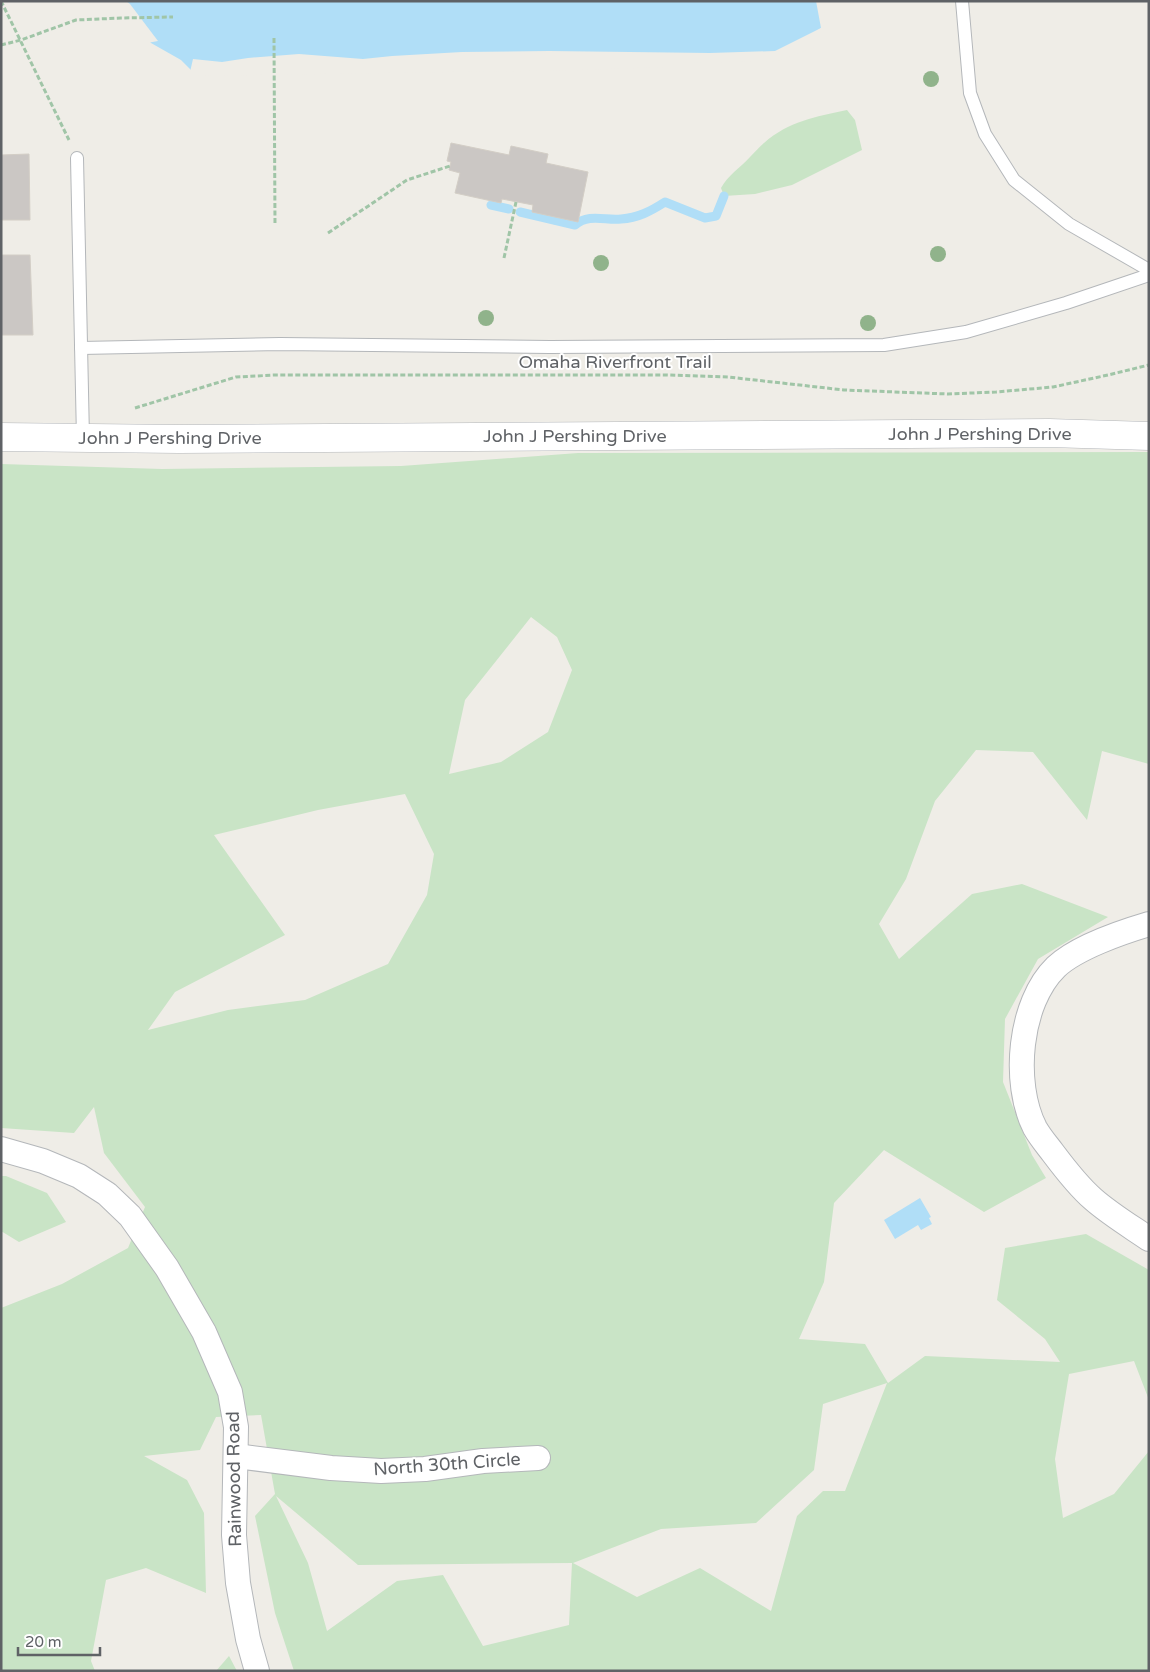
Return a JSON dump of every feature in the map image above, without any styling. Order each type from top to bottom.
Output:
[{"type":"street","name":"John J Pershing Drive","points":[[1,437],[189,439],[1049,433],[1149,436]]},
{"type":"street","points":[[1149,924],[1127,930],[1077,952],[1057,966],[1043,982],[1029,1013],[1022,1052],[1023,1078],[1028,1112],[1036,1130],[1064,1168],[1092,1198],[1149,1239]]},
{"type":"street","name":"Rainwood Road","points":[[3,1150],[43,1161],[79,1176],[107,1194],[130,1216],[167,1268],[208,1341],[230,1392],[236,1427],[234,1535],[238,1583],[248,1639],[257,1671]]},
{"type":"street","name":"North 30th Circle","points":[[236,1456],[331,1468],[380,1471],[425,1469],[483,1461],[538,1458]]},
{"type":"lane","points":[[962,1],[970,92],[985,134],[1014,180],[1070,224],[1149,270]]},
{"type":"lane","points":[[78,158],[83,438]]},
{"type":"lane","points":[[81,348],[280,344],[540,347],[884,345],[966,332],[1066,303],[1149,275]]},
{"type":"path","points":[[1,1],[78,158]]},
{"type":"path","points":[[1,45],[21,40],[76,20],[173,17]]},
{"type":"path","points":[[274,38],[275,225]]},
{"type":"path","points":[[328,233],[407,180],[450,166]]},
{"type":"path","points":[[504,258],[516,202]]},
{"type":"path","name":"Omaha Riverfront Trail","points":[[130,409],[139,408],[203,386],[236,378],[275,375],[728,376],[844,390],[948,394],[1052,387],[1149,365]]},
{"type":"green space","points":[[847,110],[855,120],[862,150],[792,185],[755,194],[724,196],[721,188],[727,179],[760,146],[773,136],[803,121]]},
{"type":"green space","points":[[1149,452],[1149,764],[1102,751],[1087,820],[1033,752],[976,750],[935,801],[906,879],[879,924],[899,959],[972,894],[1022,884],[1108,917],[1038,959],[1005,1019],[1003,1082],[1032,1155],[1046,1178],[984,1212],[884,1150],[834,1203],[824,1282],[799,1339],[865,1344],[888,1383],[925,1356],[1060,1362],[1045,1339],[997,1300],[1005,1248],[1086,1234],[1149,1270],[1149,1400],[1134,1361],[1069,1374],[1055,1459],[1063,1518],[1114,1494],[1149,1451],[1149,1671],[294,1671],[275,1613],[255,1516],[275,1494],[261,1415],[216,1417],[200,1450],[144,1456],[187,1480],[204,1513],[206,1593],[146,1568],[106,1580],[91,1661],[95,1671],[1,1671],[1,1308],[62,1284],[128,1248],[145,1207],[104,1153],[94,1107],[74,1133],[1,1128],[1,464],[162,469],[401,466],[578,453]],"holes":[[[531,617],[557,637],[572,670],[548,732],[501,762],[449,774],[465,700]],[[405,794],[434,854],[427,895],[388,964],[305,1000],[228,1010],[148,1030],[175,992],[285,935],[214,835],[318,810]],[[887,1383],[845,1491],[823,1491],[797,1516],[771,1611],[700,1568],[637,1597],[573,1563],[661,1529],[756,1523],[814,1470],[823,1404]],[[276,1496],[358,1565],[572,1563],[569,1625],[483,1646],[443,1575],[397,1581],[327,1631],[308,1563]]]},
{"type":"green space","points":[[1,1176],[6,1176],[47,1193],[66,1222],[19,1242],[1,1231]]},
{"type":"green space","points":[[229,1656],[237,1671],[216,1671]]},
{"type":"water","points":[[116,1],[823,1],[821,28],[776,58],[194,73],[181,60],[151,43]]},
{"type":"water","points":[[920,1198],[931,1217],[929,1218],[932,1224],[921,1230],[918,1225],[895,1239],[884,1220]]},
{"type":"pier","points":[[114,1],[126,1],[130,4],[158,41],[147,43]]},
{"type":"pier","points":[[816,1],[826,1],[823,28],[817,46],[777,61],[677,63],[664,67],[581,70],[196,76],[190,72],[193,59],[222,62],[299,54],[363,59],[462,52],[710,53],[775,51],[821,28]]},
{"type":"building","points":[[451,143],[509,155],[511,146],[548,154],[546,163],[588,172],[578,222],[532,212],[533,205],[502,199],[501,203],[455,193],[460,173],[449,170],[451,162],[447,161]]},
{"type":"building","points":[[29,154],[30,220],[1,220],[1,155]]},
{"type":"building","points":[[1,255],[30,255],[33,335],[1,335]]},
{"type":"waterway","points":[[520,212],[575,225],[580,221],[592,218],[615,219],[639,216],[665,202],[705,218],[716,216],[724,196]]},
{"type":"waterway","points":[[491,205],[509,209]]}]
